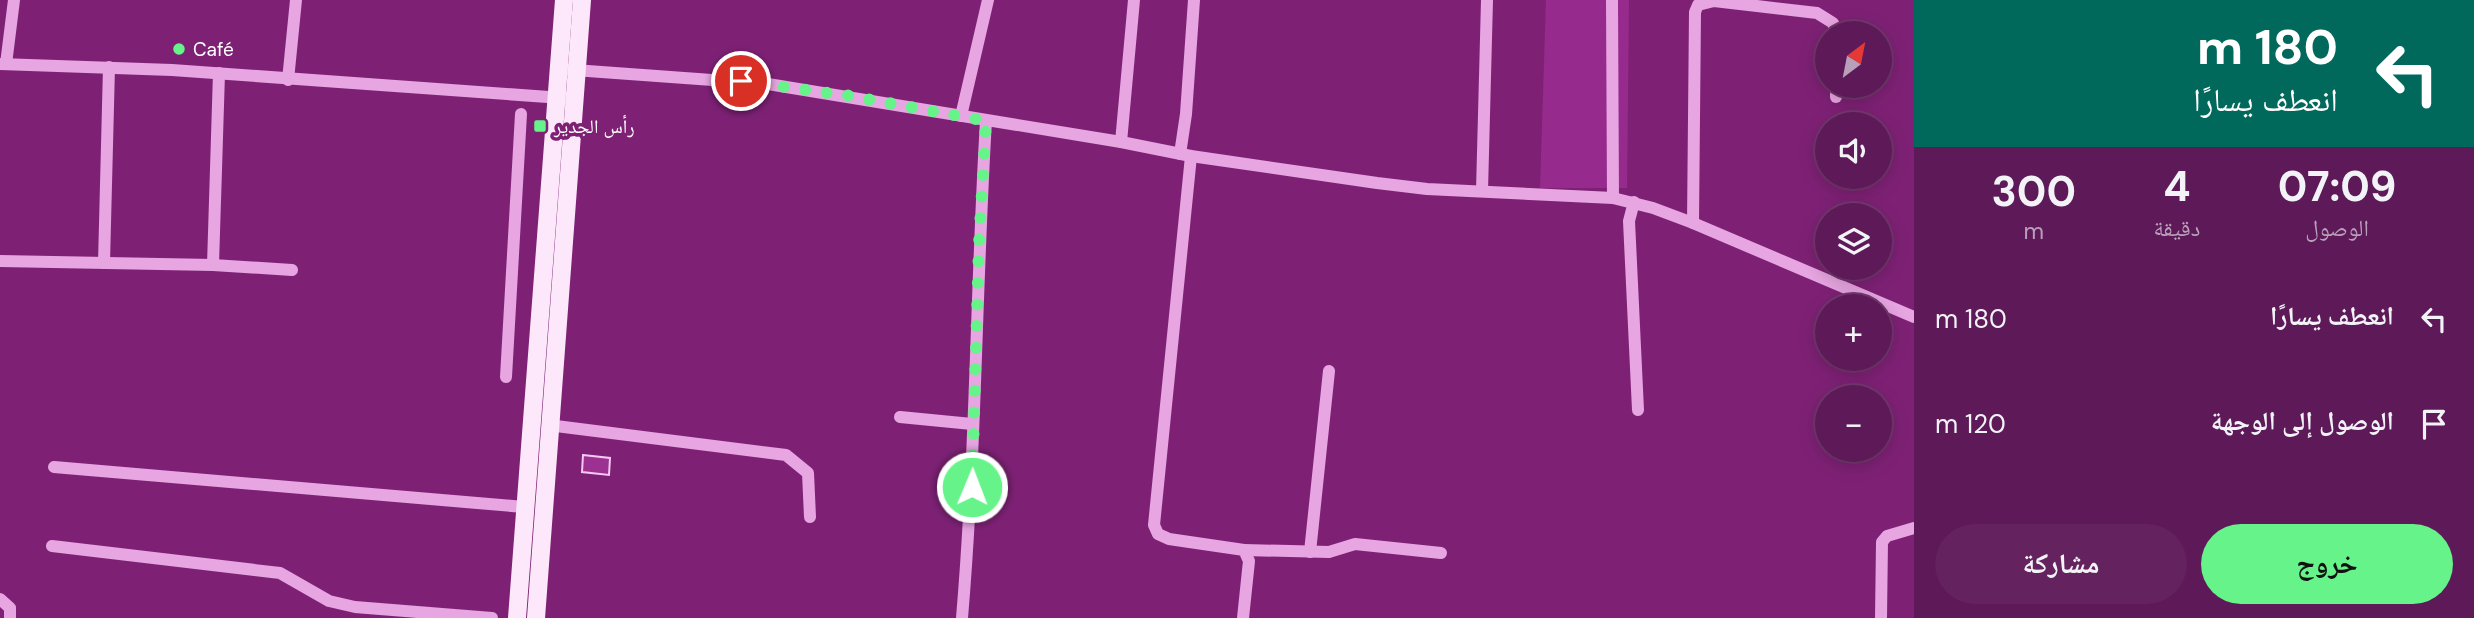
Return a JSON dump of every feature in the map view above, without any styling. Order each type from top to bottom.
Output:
[{"type":"main road","points":[[536,618],[567,99],[564,0]]},
{"type":"main road","points":[[568,69],[582,0]]},
{"type":"main road","points":[[517,618],[524,507],[567,99]]},
{"type":"street","points":[[14,0],[3,64],[219,73],[567,99]]},
{"type":"street","points":[[288,80],[296,0]]},
{"type":"street","points":[[961,116],[988,0]]},
{"type":"street","points":[[1121,142],[1134,0]]},
{"type":"street","points":[[1194,0],[1185,155],[1154,525],[1158,534],[1169,539],[1244,550],[1329,552],[1355,544],[1441,553]]},
{"type":"street","points":[[1482,191],[1487,0]]},
{"type":"street","points":[[1612,0],[1613,198]]},
{"type":"street","points":[[1693,223],[1695,12],[1698,5],[1714,1],[1817,13],[1830,21]]},
{"type":"street","points":[[104,263],[109,67]]},
{"type":"street","points":[[568,69],[768,83],[1185,155],[1377,183],[1613,198],[1634,202],[1693,223],[1914,317]]},
{"type":"street","points":[[213,265],[219,73]]},
{"type":"street","points":[[506,376],[521,114]]},
{"type":"street","points":[[962,618],[971,509],[972,424],[986,121]]},
{"type":"street","points":[[1634,202],[1629,221],[1638,410]]},
{"type":"street","points":[[0,261],[213,265],[292,270]]},
{"type":"street","points":[[1310,552],[1329,371]]},
{"type":"street","points":[[900,417],[972,424]]},
{"type":"street","points":[[548,425],[786,455],[808,473],[810,517]]},
{"type":"street","points":[[54,467],[524,507]]},
{"type":"street","points":[[1881,618],[1882,542],[1887,536],[1914,528]]},
{"type":"street","points":[[52,546],[280,573],[330,601],[355,607],[492,618]]},
{"type":"street","points":[[1243,618],[1249,561],[1244,550]]},
{"type":"street","points":[[0,599],[10,608],[10,618]]},
{"type":"shaded area","points":[[1546,0],[1629,0],[1627,188],[1540,188]]},
{"type":"building","points":[[583,455],[610,458],[609,475],[582,472]]},
{"type":"place","name":"Café","points":[[179,49]]},
{"type":"place","name":"رأس الجدير","points":[[540,126]]},
{"type":"route","points":[[741,81],[897,103],[986,121],[972,424],[972,487]]}]
